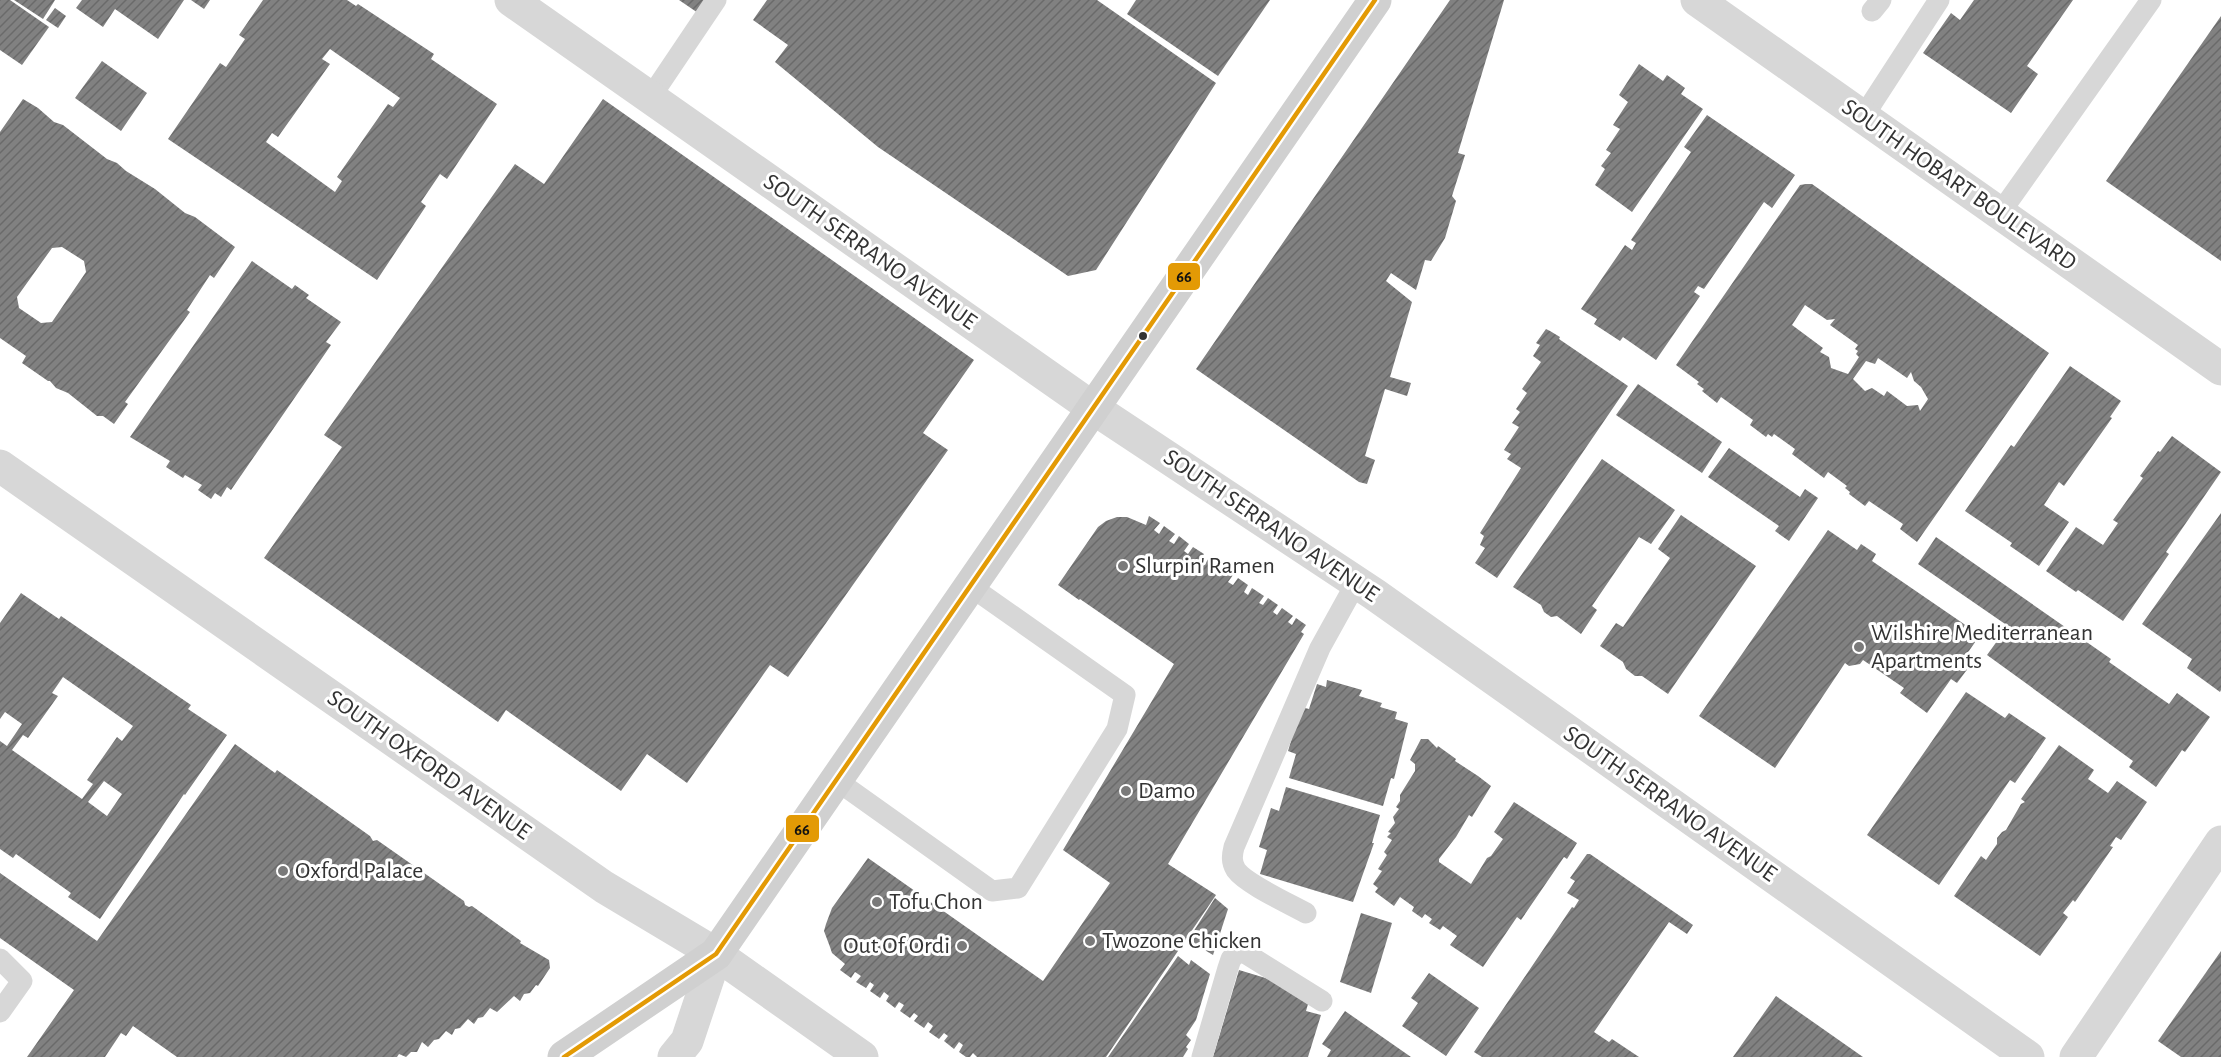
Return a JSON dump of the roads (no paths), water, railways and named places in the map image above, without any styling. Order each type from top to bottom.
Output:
[{"type":"main road","points":[[564,1057],[716,954],[1375,0]]},
{"type":"street","name":"SOUTH SERRANO AVENUE","points":[[511,0],[1093,408],[1356,583],[2028,1057]]},
{"type":"street","name":"SOUTH HOBART BOULEVARD","points":[[1697,0],[2221,369]]},
{"type":"street","name":"SOUTH OXFORD AVENUE","points":[[0,466],[604,887],[716,954],[862,1057]]},
{"type":"street","points":[[2076,1057],[2221,842]]},
{"type":"street","points":[[674,1057],[687,1041],[716,954]]},
{"type":"lane","points":[[650,98],[716,0]]},
{"type":"lane","points":[[1863,117],[1939,0]]},
{"type":"lane","points":[[2000,213],[2151,0]]},
{"type":"lane","points":[[1306,914],[1244,878],[1235,869],[1231,858],[1233,847],[1320,648],[1356,583]]},
{"type":"lane","points":[[836,780],[992,891],[1018,888],[1117,729],[1125,694],[970,586]]},
{"type":"lane","points":[[1202,1057],[1231,959],[1237,953],[1245,953],[1322,1001]]},
{"type":"lane","points":[[0,958],[22,981],[0,1012]]},
{"type":"place","name":"Slurpin' Ramen","points":[[1123,566]]},
{"type":"place","name":"Wilshire Mediterranean Apartments","points":[[1859,647]]},
{"type":"place","name":"Damo","points":[[1126,791]]},
{"type":"place","name":"Oxford Palace","points":[[283,871]]},
{"type":"place","name":"Tofu Chon","points":[[877,902]]},
{"type":"place","name":"Twozone Chicken","points":[[1090,941]]},
{"type":"place","name":"Out Of Ordi","points":[[962,946]]}]
